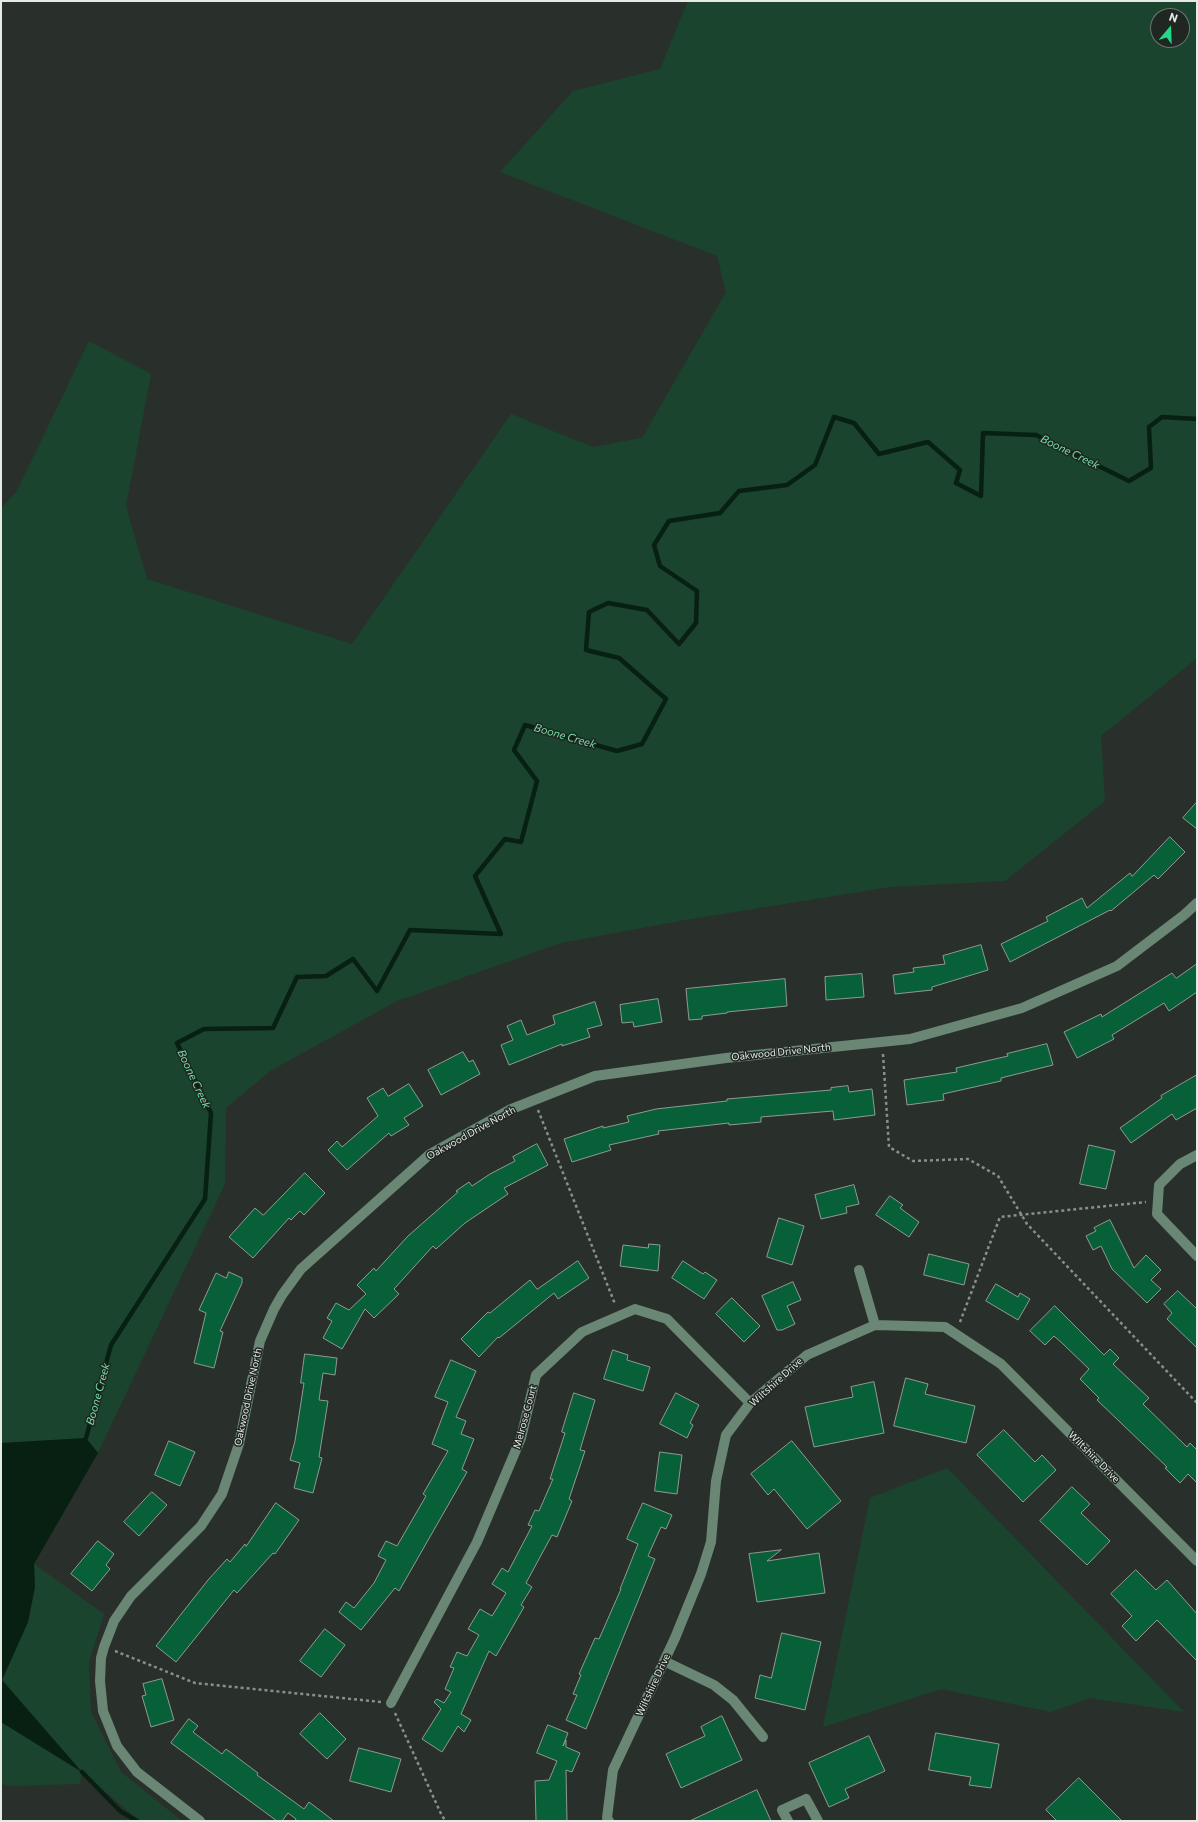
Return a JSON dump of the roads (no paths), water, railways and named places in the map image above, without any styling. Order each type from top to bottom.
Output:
[{"type":"street","name":"Oakwood Drive North","points":[[200,1821],[137,1772],[117,1746],[103,1711],[100,1668],[104,1647],[114,1621],[131,1596],[201,1526],[222,1494],[239,1444],[260,1341],[274,1309],[297,1274],[430,1154],[510,1110],[534,1100],[595,1076],[726,1058],[910,1039],[1022,1008],[1117,966],[1184,915],[1197,902]]},
{"type":"street","points":[[1197,1154],[1180,1164],[1159,1185],[1157,1214],[1197,1256]]},
{"type":"street","points":[[859,1270],[875,1325]]},
{"type":"street","name":"Melrose Court","points":[[391,1703],[477,1542],[521,1438],[536,1375],[582,1332],[635,1309],[667,1319],[750,1403]]},
{"type":"street","name":"Wiltshire Drive","points":[[609,1821],[607,1818],[613,1770],[664,1661],[701,1574],[711,1542],[716,1481],[726,1435],[750,1403],[807,1355],[875,1325],[945,1327],[1001,1364],[1197,1561]]},
{"type":"street","points":[[664,1661],[714,1685],[733,1700],[763,1737]]},
{"type":"street","points":[[788,1821],[782,1810],[806,1799],[818,1821]]},
{"type":"waterway","name":"Boone Creek","points":[[83,1442],[86,1438],[111,1345],[205,1199],[211,1113],[177,1043],[204,1029],[273,1028],[297,977],[326,976],[353,959],[377,991],[410,930],[501,934],[475,876],[505,839],[521,842],[537,781],[514,750],[525,725],[617,751],[642,744],[666,699],[619,658],[586,650],[589,612],[608,603],[647,610],[679,644],[696,623],[697,591],[660,566],[654,545],[669,521],[720,513],[739,491],[787,485],[815,465],[834,417],[854,423],[879,454],[928,442],[960,470],[956,483],[981,496],[983,433],[1036,435],[1129,481],[1151,468],[1149,427],[1162,417],[1197,419]]},
{"type":"waterway","points":[[82,1772],[120,1811],[137,1821]]}]
